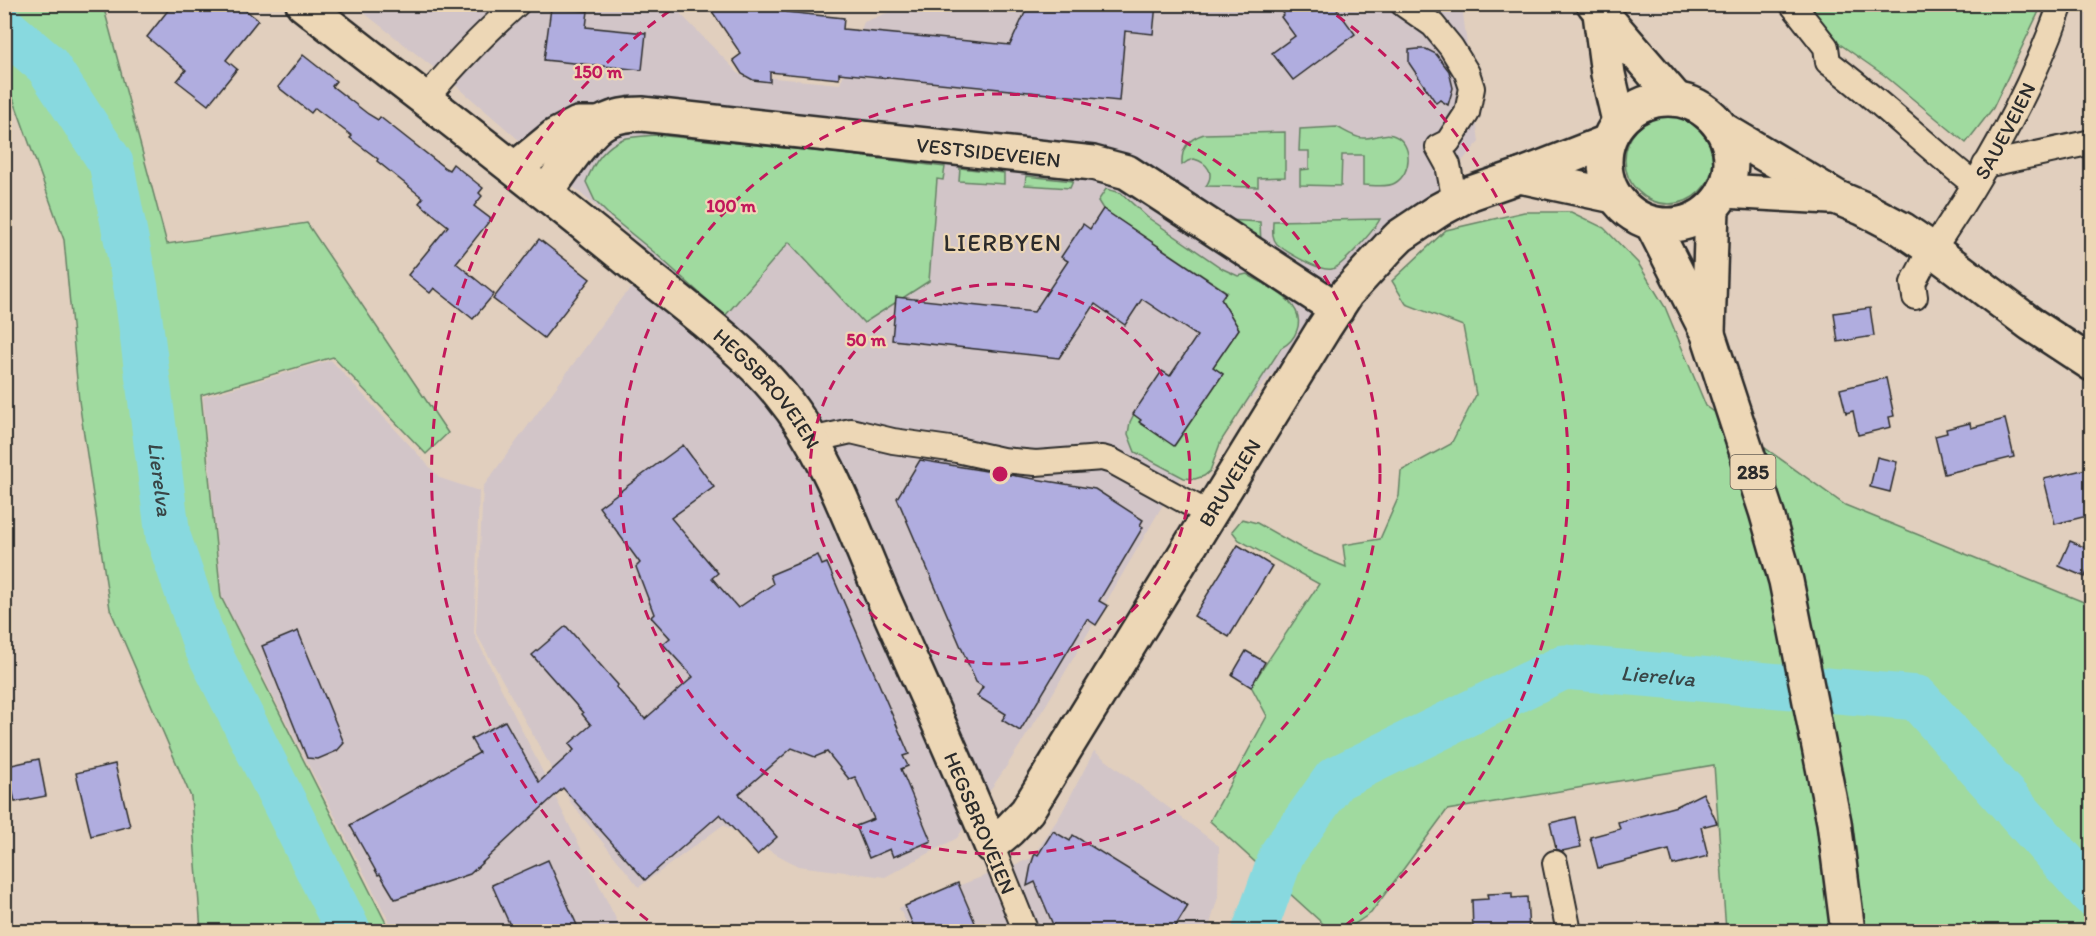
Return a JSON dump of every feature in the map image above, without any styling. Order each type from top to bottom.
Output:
[{"type":"street","name":"HEGSBROVEIEN","points":[[303,4],[516,168],[712,329],[763,375],[781,396],[811,440],[843,506],[962,774],[1026,932]]},
{"type":"street","points":[[425,100],[486,33],[517,4]]},
{"type":"street","points":[[1403,4],[1433,26],[1451,47],[1467,73],[1472,88],[1467,113],[1448,142],[1438,147],[1448,165],[1455,201]]},
{"type":"street","points":[[1792,4],[1826,47],[1828,62],[1864,89],[1924,144],[1979,175],[2091,142]]},
{"type":"street","name":"SAUEVEIEN","points":[[1933,250],[2006,132],[2031,81],[2061,4]]},
{"type":"street","name":"285","points":[[1597,9],[1676,99]]},
{"type":"street","name":"285","points":[[1597,9],[1608,74],[1613,131],[1604,166],[1607,182],[1614,196],[1631,214],[1652,224],[1708,334],[1766,511],[1792,612],[1829,796],[1841,867],[1848,932]]},
{"type":"street","name":"285","points":[[1613,131],[1631,111],[1645,102],[1660,99],[1676,99],[1699,107],[1722,129],[1731,160],[1730,176],[1718,200],[1708,334]]},
{"type":"street","name":"VESTSIDEVEIEN","points":[[516,168],[555,136],[578,124],[600,124],[623,114],[642,114],[1093,163],[1127,172],[1337,309]]},
{"type":"street","name":"VESTSIDEVEIEN","points":[[546,193],[575,153],[600,124]]},
{"type":"street","points":[[1722,129],[1838,198],[1902,229],[2031,324],[2091,364]]},
{"type":"street","name":"BRUVEIEN","points":[[991,845],[1027,811],[1347,293],[1371,265],[1400,237],[1455,201],[1520,176],[1613,131]]},
{"type":"street","points":[[1520,176],[1614,196]]},
{"type":"street","points":[[1652,224],[1684,223],[1699,217],[1718,200],[1838,198]]},
{"type":"street","points":[[1915,297],[1913,283],[1933,250]]},
{"type":"street","points":[[811,440],[851,431],[893,441],[957,450],[1002,460],[1036,463],[1102,458],[1112,461],[1209,514]]},
{"type":"street","points":[[1555,863],[1569,932]]},
{"type":"shaded area","points":[[354,5],[672,5],[740,75],[840,84],[864,22],[907,5],[1462,5],[1479,142],[1175,484],[1046,705],[957,838],[885,877],[798,866],[723,825],[639,887],[571,803],[476,633],[483,487],[623,296],[660,262],[452,82]]},
{"type":"shaded area","points":[[331,360],[440,478],[479,491],[474,634],[622,931],[394,931],[222,597],[203,397]]},
{"type":"shaded area","points":[[1094,751],[1219,846],[1218,897],[1208,931],[911,931],[899,908],[1032,858],[1061,814]]},
{"type":"green space","points":[[5,4],[103,5],[167,244],[307,223],[448,433],[426,454],[333,357],[201,395],[221,597],[390,931],[201,931],[191,797],[110,609],[79,401],[64,240],[13,98],[5,90]]},
{"type":"green space","points":[[1784,5],[2042,5],[1993,108],[1966,143],[1884,75]]},
{"type":"green space","points":[[1669,116],[1686,120],[1700,129],[1709,143],[1713,160],[1709,177],[1700,191],[1686,200],[1669,204],[1652,200],[1638,191],[1629,177],[1625,160],[1629,143],[1638,129],[1652,120]]},
{"type":"green space","points":[[1337,127],[1360,138],[1388,134],[1401,140],[1405,145],[1408,159],[1405,173],[1395,183],[1388,185],[1363,185],[1363,155],[1342,155],[1341,186],[1300,185],[1300,170],[1309,169],[1309,151],[1299,151],[1300,129]]},
{"type":"green space","points":[[1285,132],[1285,177],[1258,178],[1258,187],[1206,186],[1210,173],[1203,163],[1194,159],[1182,165],[1184,149],[1194,139],[1204,134]]},
{"type":"green space","points":[[656,135],[835,153],[945,167],[943,180],[937,179],[929,281],[864,323],[789,242],[725,316],[611,217],[595,201],[586,182],[600,157],[616,142],[631,137]]},
{"type":"green space","points":[[960,168],[1004,173],[1004,184],[959,181]]},
{"type":"green space","points":[[1026,176],[1073,181],[1070,188],[1025,185]]},
{"type":"green space","points":[[1106,189],[1121,193],[1147,217],[1223,269],[1238,276],[1247,274],[1283,296],[1291,303],[1299,320],[1294,336],[1281,348],[1221,441],[1210,471],[1195,479],[1184,478],[1135,452],[1128,434],[1130,422],[1134,414],[1142,419],[1140,423],[1175,445],[1223,374],[1213,367],[1239,329],[1221,300],[1227,292],[1103,209],[1098,201]]},
{"type":"green space","points":[[1524,212],[1571,212],[1604,228],[1638,263],[1665,307],[1706,406],[1845,505],[2091,605],[2091,931],[1726,931],[1714,765],[1447,810],[1371,913],[1344,931],[1331,931],[1210,821],[1267,716],[1251,686],[1319,584],[1239,540],[1232,531],[1242,519],[1257,523],[1303,549],[1346,567],[1343,545],[1380,539],[1399,496],[1401,471],[1451,444],[1476,395],[1463,326],[1406,304],[1392,281],[1446,230]]},
{"type":"green space","points":[[1380,219],[1350,255],[1332,269],[1312,265],[1295,256],[1277,244],[1273,236],[1273,221]]},
{"type":"green space","points":[[1228,220],[1260,222],[1261,244]]},
{"type":"building","points":[[173,4],[238,4],[258,20],[226,60],[237,69],[208,105],[177,81],[186,70],[147,37]]},
{"type":"building","points":[[707,4],[781,4],[786,12],[844,18],[843,29],[1010,45],[1029,4],[1156,4],[1153,34],[1125,31],[1119,101],[839,73],[839,79],[770,72],[770,82],[753,80],[742,74],[733,60],[741,54]]},
{"type":"building","points":[[1277,4],[1333,4],[1355,34],[1293,80],[1272,53],[1295,36],[1281,17],[1284,14]]},
{"type":"building","points":[[551,8],[588,11],[586,27],[646,33],[642,70],[544,60]]},
{"type":"building","points":[[1426,49],[1436,54],[1449,71],[1453,88],[1448,105],[1440,100],[1436,103],[1409,63],[1409,50]]},
{"type":"building","points":[[303,55],[336,81],[332,86],[368,114],[378,120],[380,117],[445,168],[449,170],[453,164],[483,188],[479,193],[482,196],[474,206],[491,219],[456,263],[494,294],[473,319],[434,288],[430,293],[408,275],[448,226],[419,203],[423,198],[350,138],[352,136],[315,108],[311,113],[278,87]]},
{"type":"building","points":[[1103,209],[1226,292],[1221,299],[1239,329],[1213,367],[1223,374],[1174,446],[1139,422],[1141,420],[1133,414],[1162,371],[1170,376],[1197,336],[1142,299],[1125,325],[1095,304],[1059,358],[892,340],[896,297],[1034,312],[1068,261],[1061,257],[1083,224],[1090,229]]},
{"type":"building","points":[[539,239],[590,279],[544,338],[493,299]]},
{"type":"building","points":[[1870,308],[1874,336],[1838,342],[1834,313]]},
{"type":"building","points":[[1886,378],[1894,416],[1889,417],[1891,427],[1858,435],[1853,411],[1846,413],[1840,389]]},
{"type":"building","points":[[2005,419],[2014,457],[1944,474],[1935,436],[1947,433],[1946,429],[1970,423],[1971,428]]},
{"type":"building","points":[[683,445],[714,487],[671,518],[718,573],[712,578],[738,608],[773,584],[770,575],[818,555],[822,565],[827,563],[909,754],[903,756],[908,766],[901,769],[931,841],[893,857],[890,849],[869,858],[856,826],[874,819],[855,777],[849,779],[827,752],[815,757],[792,748],[739,794],[777,837],[757,855],[720,814],[645,880],[563,788],[470,874],[395,899],[380,874],[378,875],[350,825],[479,753],[471,739],[505,721],[539,782],[574,750],[569,744],[591,725],[532,655],[566,626],[645,719],[693,677],[663,644],[670,638],[651,617],[654,614],[636,567],[640,563],[599,507]]},
{"type":"building","points":[[1877,457],[1897,462],[1890,492],[1870,487]]},
{"type":"building","points":[[920,460],[1095,489],[1143,520],[1140,525],[1143,527],[1099,601],[1108,606],[1096,625],[1087,619],[1020,731],[1002,720],[1006,714],[977,696],[983,687],[976,682],[897,498]]},
{"type":"building","points":[[2091,468],[2091,515],[2055,524],[2044,479]]},
{"type":"building","points":[[2070,541],[2091,550],[2091,561],[2085,577],[2059,566]]},
{"type":"building","points":[[1238,545],[1272,566],[1229,637],[1194,616]]},
{"type":"building","points":[[298,631],[344,743],[337,751],[318,759],[307,758],[262,646]]},
{"type":"building","points":[[1246,651],[1265,662],[1251,687],[1232,675]]},
{"type":"building","points":[[39,759],[46,796],[15,802],[7,766]]},
{"type":"building","points":[[115,764],[130,826],[91,836],[76,773]]},
{"type":"building","points":[[1703,793],[1717,823],[1701,827],[1708,856],[1673,865],[1669,850],[1598,868],[1590,837],[1620,829],[1618,822],[1677,806]]},
{"type":"building","points":[[1575,817],[1581,847],[1562,851],[1556,849],[1550,823]]},
{"type":"building","points":[[1053,831],[1070,841],[1073,835],[1188,906],[1172,932],[1056,932],[1035,882],[1027,886],[1035,853],[1038,855]]},
{"type":"building","points":[[548,860],[580,932],[513,932],[492,885]]},
{"type":"building","points":[[958,883],[979,932],[916,932],[905,906]]},
{"type":"building","points":[[1512,893],[1512,898],[1527,897],[1529,932],[1473,932],[1472,900],[1488,899],[1487,894]]},
{"type":"waterway","name":"Lierelva","points":[[4,28],[47,65],[111,163],[136,288],[168,536],[205,644],[349,932]]},
{"type":"waterway","name":"Lierelva","points":[[1254,932],[1282,854],[1335,779],[1564,667],[1917,698],[2092,894]]},
{"type":"district","name":"LIERBYEN","points":[[1003,242]]}]
